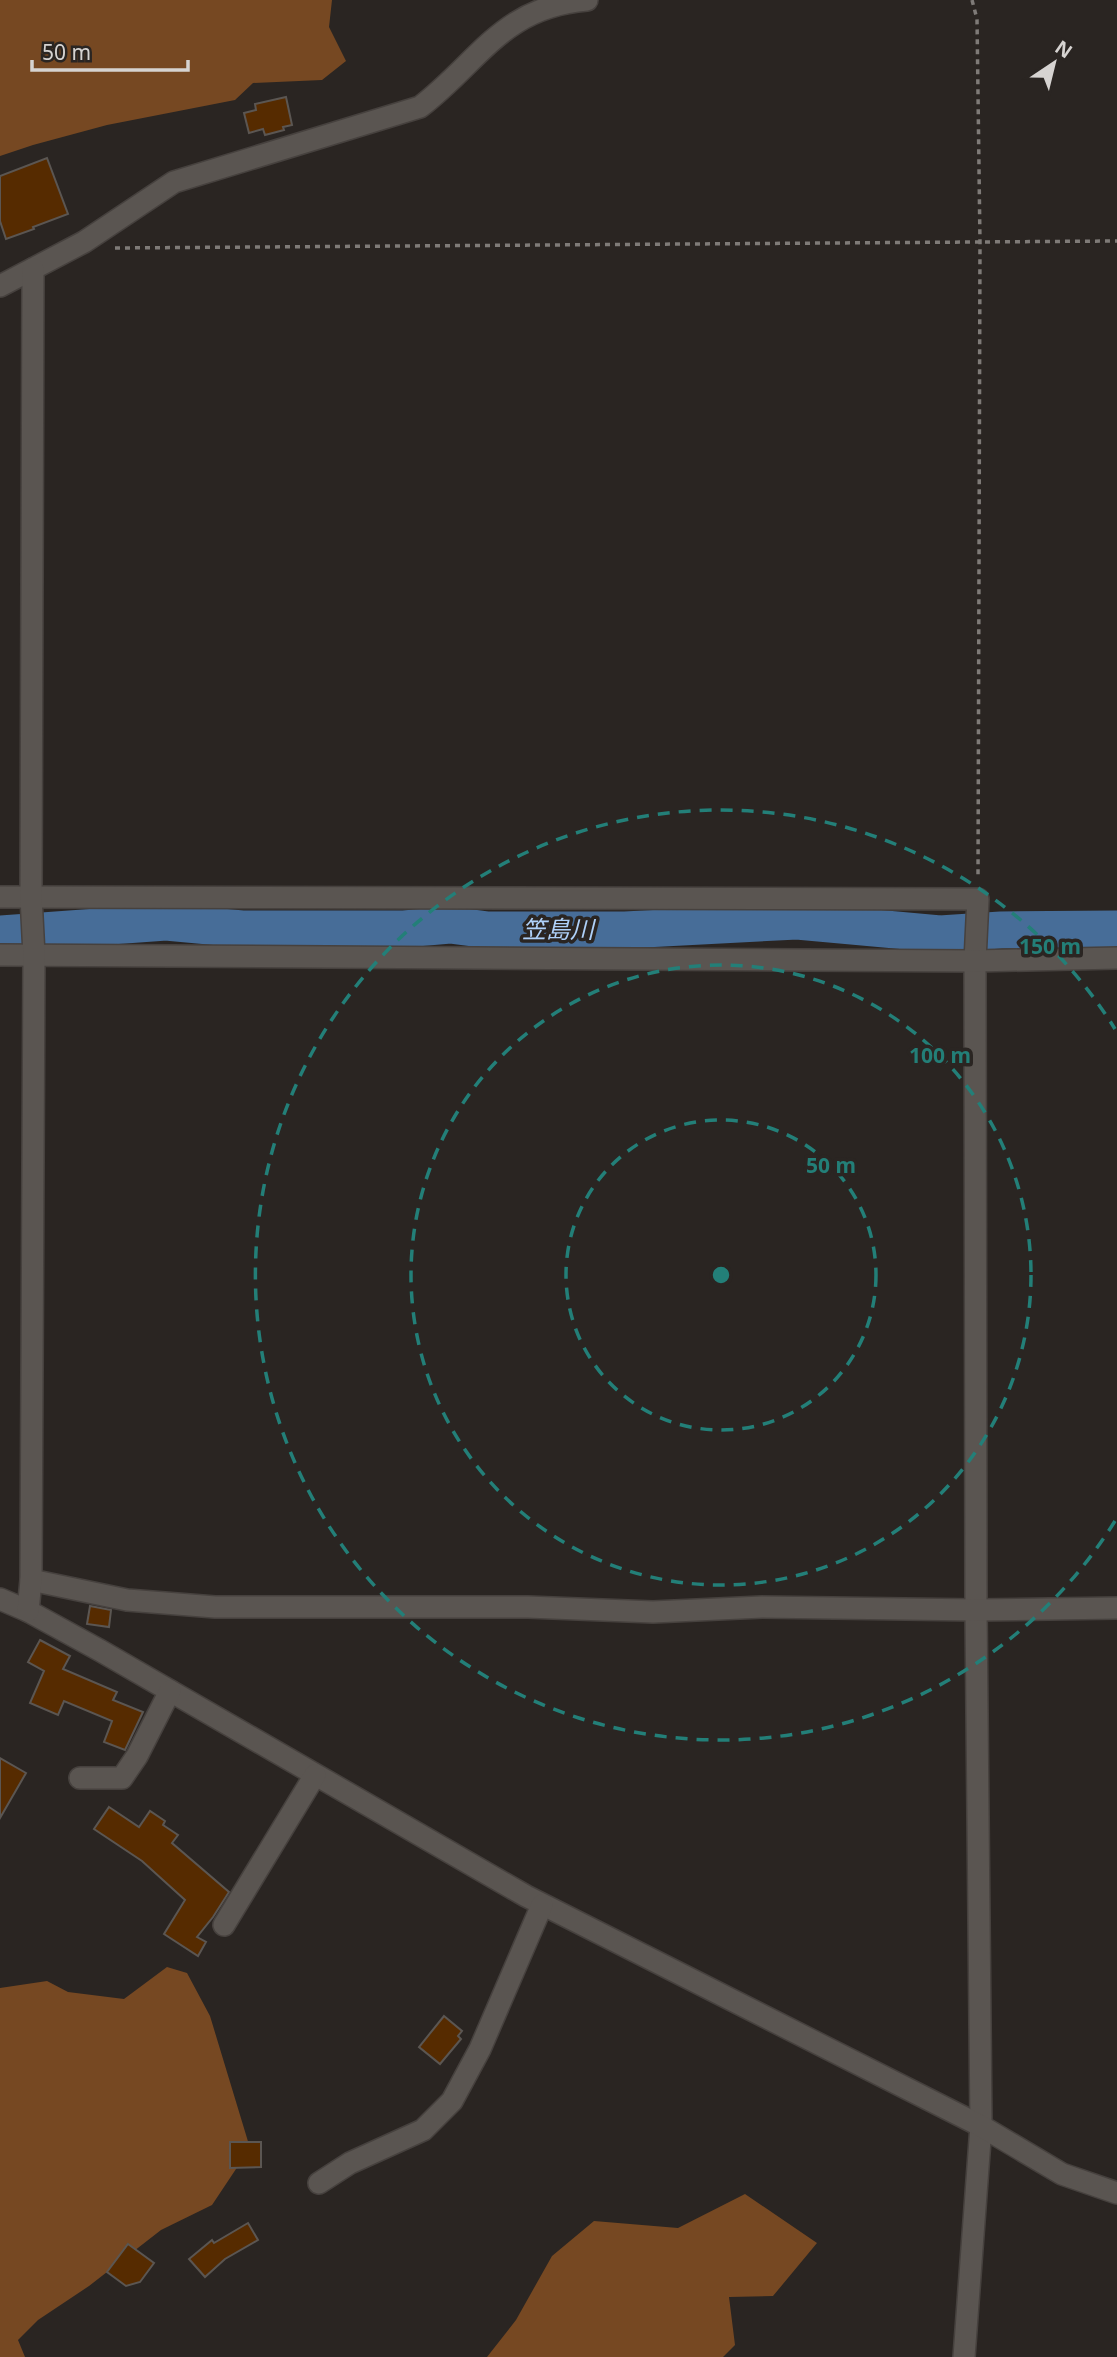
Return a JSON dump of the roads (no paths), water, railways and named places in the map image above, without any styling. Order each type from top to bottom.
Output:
[{"type":"street","points":[[0,286],[84,242],[174,182],[420,107],[445,88],[493,38],[524,16],[546,7],[587,0]]},
{"type":"street","points":[[29,1611],[34,955],[31,897],[33,269]]},
{"type":"street","points":[[0,897],[978,899],[975,961],[976,1610],[981,2126],[964,2357]]},
{"type":"street","points":[[0,955],[975,961],[1117,958]]},
{"type":"street","points":[[31,1580],[127,1600],[215,1607],[528,1607],[653,1612],[762,1607],[976,1610],[1117,1608]]},
{"type":"street","points":[[0,1599],[29,1611],[542,1905],[981,2126],[1062,2174],[1117,2193]]},
{"type":"street","points":[[80,1778],[122,1778],[137,1756],[170,1691]]},
{"type":"street","points":[[224,1926],[315,1775]]},
{"type":"street","points":[[319,2183],[350,2163],[423,2130],[452,2101],[480,2049],[542,1905]]},
{"type":"waterway","name":"笠島川","points":[[0,934],[166,922],[242,929],[404,929],[450,925],[488,930],[625,930],[797,921],[940,934],[1001,930],[1117,929]]}]
